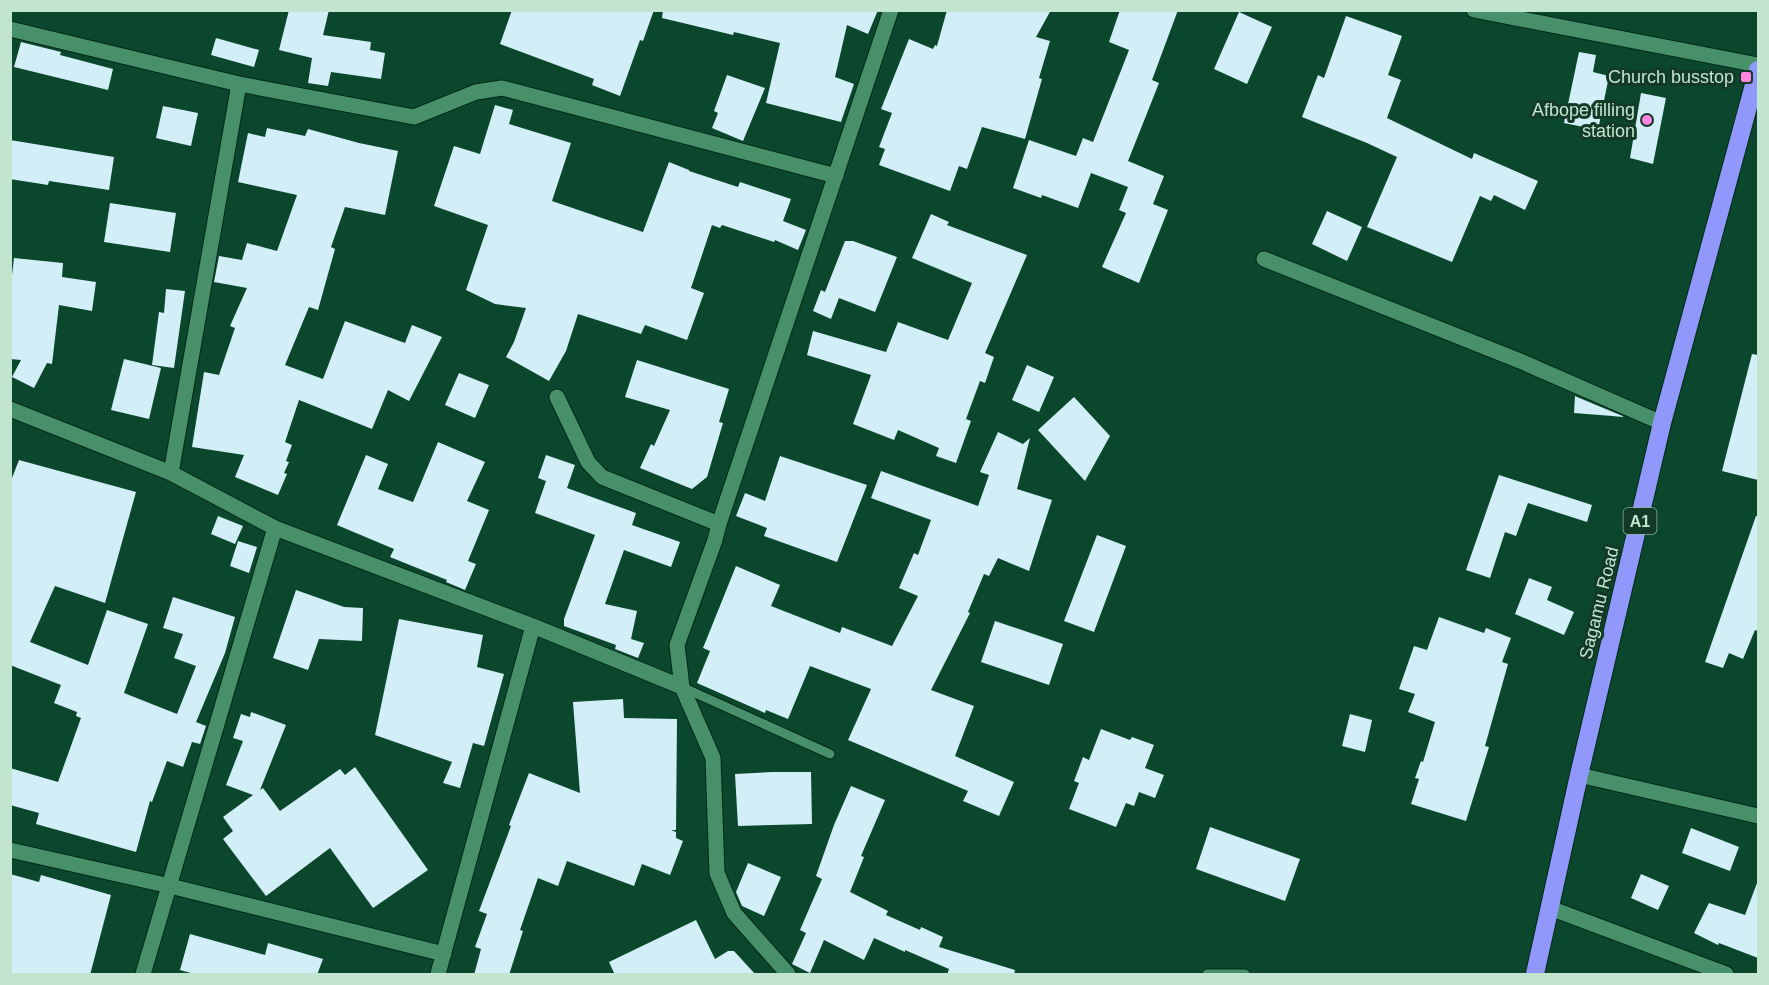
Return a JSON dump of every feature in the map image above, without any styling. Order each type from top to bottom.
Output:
[{"type":"highway","name":"Sagamu Road","points":[[1535,975],[1579,775],[1662,423],[1758,70]]},
{"type":"street","points":[[788,975],[734,913],[717,873],[713,758],[682,687],[677,645],[715,540],[891,10]]},
{"type":"street","points":[[1474,10],[1758,65]]},
{"type":"street","points":[[10,29],[239,84],[414,117],[476,92],[502,88],[836,176]]},
{"type":"street","points":[[171,473],[239,84]]},
{"type":"street","points":[[1264,259],[1520,361],[1662,423]]},
{"type":"street","points":[[557,397],[588,462],[602,477],[719,524]]},
{"type":"street","points":[[10,409],[171,473],[275,528],[533,626],[682,687]]},
{"type":"street","points":[[143,975],[275,528]]},
{"type":"street","points":[[438,975],[533,626]]},
{"type":"street","points":[[1579,775],[1758,816]]},
{"type":"street","points":[[10,850],[170,886],[444,954]]},
{"type":"street","points":[[1550,908],[1726,975]]},
{"type":"lane","points":[[682,687],[830,754]]},
{"type":"lane","points":[[1207,975],[1245,975]]},
{"type":"building","points":[[289,10],[329,10],[323,35],[371,42],[370,50],[385,53],[381,79],[331,72],[328,86],[308,83],[312,58],[279,50]]},
{"type":"building","points":[[512,10],[654,10],[643,41],[640,40],[620,96],[592,85],[594,79],[500,44]]},
{"type":"building","points":[[663,10],[878,10],[868,34],[847,25],[835,77],[854,84],[841,122],[766,103],[780,43],[734,32],[733,35],[662,18]]},
{"type":"building","points":[[947,10],[1051,10],[1036,37],[1050,41],[1025,139],[982,127],[967,169],[959,166],[950,191],[879,165],[885,149],[879,147],[892,113],[881,109],[909,39],[933,49],[935,45],[937,46]]},
{"type":"building","points":[[1120,10],[1178,10],[1152,80],[1159,83],[1128,161],[1164,176],[1153,204],[1168,210],[1139,283],[1102,267],[1126,213],[1119,210],[1128,187],[1091,173],[1078,208],[1042,195],[1041,198],[1013,188],[1029,140],[1076,156],[1083,138],[1093,142],[1129,50],[1109,42]]},
{"type":"building","points":[[1239,12],[1272,27],[1247,84],[1214,69]]},
{"type":"building","points":[[1346,16],[1402,36],[1388,75],[1401,80],[1387,118],[1472,159],[1474,153],[1538,181],[1525,210],[1494,195],[1491,201],[1480,196],[1452,262],[1367,227],[1397,157],[1302,117],[1318,75],[1324,78]]},
{"type":"building","points":[[216,38],[259,50],[254,67],[211,55]]},
{"type":"building","points":[[21,42],[113,69],[108,90],[14,67]]},
{"type":"building","points":[[1579,52],[1596,55],[1593,72],[1609,76],[1598,130],[1564,123]]},
{"type":"building","points":[[727,75],[765,88],[743,141],[712,128],[718,113],[714,111]]},
{"type":"building","points":[[1641,93],[1666,98],[1653,164],[1630,158]]},
{"type":"building","points":[[495,105],[513,110],[509,124],[571,143],[552,201],[643,232],[669,162],[738,187],[740,182],[791,199],[783,221],[806,230],[798,250],[775,240],[774,242],[722,225],[720,228],[712,225],[691,288],[704,293],[687,340],[645,325],[641,334],[578,314],[566,351],[549,381],[506,357],[526,308],[495,304],[466,290],[488,225],[434,206],[454,146],[480,154]]},
{"type":"building","points":[[163,106],[198,113],[191,146],[156,138]]},
{"type":"building","points":[[267,128],[305,136],[308,129],[398,151],[385,215],[345,207],[331,247],[335,249],[318,310],[309,307],[285,365],[323,379],[345,321],[405,343],[412,325],[442,337],[409,401],[388,390],[372,429],[299,400],[285,442],[292,445],[286,461],[289,462],[284,473],[287,474],[278,495],[235,477],[244,455],[192,447],[204,372],[219,375],[235,328],[230,326],[247,288],[214,282],[219,256],[242,260],[247,243],[277,251],[297,195],[238,182],[248,133],[265,137]]},
{"type":"building","points":[[10,140],[114,157],[109,190],[49,181],[48,185],[10,179]]},
{"type":"building","points":[[110,203],[176,213],[170,252],[104,242]]},
{"type":"building","points":[[1327,211],[1362,227],[1347,261],[1312,244]]},
{"type":"building","points":[[931,214],[949,222],[947,225],[1027,255],[985,353],[994,357],[985,383],[980,381],[966,419],[971,421],[956,463],[936,456],[939,448],[898,430],[894,440],[853,424],[871,375],[807,355],[813,331],[886,352],[898,322],[948,340],[972,283],[912,258]]},
{"type":"building","points":[[845,241],[853,241],[897,257],[875,312],[839,298],[831,319],[813,311],[821,290],[825,292]]},
{"type":"building","points":[[14,258],[63,263],[62,277],[96,282],[92,311],[59,305],[52,364],[47,363],[34,388],[12,377],[21,360],[10,359],[10,292]]},
{"type":"building","points":[[166,289],[185,291],[174,368],[152,365],[159,312],[164,313]]},
{"type":"building","points":[[1752,354],[1758,355],[1758,480],[1722,471]]},
{"type":"building","points":[[124,359],[161,368],[149,419],[111,410]]},
{"type":"building","points":[[637,360],[729,389],[719,422],[723,423],[707,477],[692,489],[640,468],[651,444],[654,446],[670,410],[625,397]]},
{"type":"building","points":[[1027,365],[1054,377],[1039,412],[1012,400]]},
{"type":"building","points":[[459,373],[489,385],[475,418],[445,405]]},
{"type":"building","points":[[1575,396],[1577,397],[1625,417],[1574,413]]},
{"type":"building","points":[[1074,397],[1110,436],[1085,481],[1038,430]]},
{"type":"building","points":[[998,432],[1023,444],[1030,438],[1017,489],[1052,500],[1029,571],[998,558],[989,576],[984,574],[968,612],[970,613],[931,690],[974,706],[955,756],[1014,782],[999,816],[963,801],[968,791],[848,740],[871,689],[810,666],[788,719],[766,710],[765,713],[697,683],[710,651],[703,648],[736,566],[780,585],[771,606],[840,633],[842,627],[892,646],[918,596],[899,588],[914,553],[918,555],[931,520],[871,498],[881,471],[978,506],[989,475],[980,472]]},
{"type":"building","points":[[438,442],[485,462],[467,501],[489,510],[468,561],[476,564],[465,590],[446,582],[447,580],[390,557],[394,549],[337,525],[366,455],[388,464],[378,489],[413,502]]},
{"type":"building","points":[[546,455],[575,465],[567,488],[636,513],[632,525],[680,542],[671,567],[624,550],[605,604],[637,611],[631,639],[644,643],[638,658],[615,649],[616,645],[564,626],[564,619],[595,535],[535,513],[546,481],[538,478]]},
{"type":"building","points":[[780,456],[867,485],[837,562],[764,536],[767,528],[736,516],[745,493],[765,501]]},
{"type":"building","points":[[19,460],[136,492],[105,603],[55,586],[30,642],[88,665],[107,610],[148,624],[124,693],[177,714],[196,666],[174,658],[183,634],[163,628],[173,597],[235,617],[225,653],[196,722],[206,726],[200,744],[192,742],[183,767],[167,761],[152,802],[150,801],[136,852],[36,824],[39,813],[10,805],[10,768],[58,782],[81,718],[76,716],[77,712],[54,703],[61,685],[10,665],[10,483]]},
{"type":"building","points":[[1499,475],[1592,505],[1587,522],[1528,503],[1516,536],[1505,532],[1490,578],[1466,570]]},
{"type":"building","points":[[218,516],[243,526],[235,544],[211,534]]},
{"type":"building","points":[[1756,516],[1758,516],[1758,631],[1755,630],[1743,659],[1729,653],[1723,668],[1705,662]]},
{"type":"building","points":[[1097,535],[1126,546],[1094,632],[1064,621]]},
{"type":"building","points":[[238,541],[257,547],[249,573],[230,566]]},
{"type":"building","points":[[1529,578],[1552,587],[1547,600],[1574,612],[1564,635],[1515,614]]},
{"type":"building","points":[[296,590],[344,607],[363,608],[362,641],[319,639],[308,670],[273,658]]},
{"type":"building","points":[[1439,617],[1484,633],[1486,628],[1511,638],[1502,662],[1508,664],[1485,746],[1489,747],[1466,821],[1411,804],[1419,779],[1415,778],[1421,761],[1423,762],[1435,722],[1408,712],[1415,694],[1399,689],[1414,646],[1427,650]]},
{"type":"building","points":[[399,619],[483,635],[477,667],[504,674],[484,746],[473,743],[460,788],[443,783],[452,762],[375,735]]},
{"type":"building","points":[[995,621],[1063,644],[1049,685],[981,662]]},
{"type":"building","points":[[623,699],[624,718],[677,719],[676,830],[671,830],[676,832],[676,838],[683,841],[670,875],[642,864],[634,886],[567,861],[558,886],[538,878],[520,930],[523,931],[509,975],[474,975],[481,949],[475,947],[487,914],[479,911],[529,773],[580,793],[573,702]]},
{"type":"building","points":[[251,712],[286,725],[260,790],[263,788],[280,811],[340,769],[345,775],[355,767],[428,870],[373,908],[330,848],[266,896],[223,839],[233,831],[223,817],[253,795],[226,785],[243,741],[233,738],[241,714],[250,717]]},
{"type":"building","points":[[1350,714],[1372,720],[1365,752],[1342,746]]},
{"type":"building","points":[[1101,729],[1130,740],[1132,737],[1154,745],[1145,768],[1164,775],[1155,798],[1139,792],[1134,806],[1126,803],[1116,827],[1069,809],[1079,783],[1074,781],[1083,757],[1089,760]]},
{"type":"building","points":[[811,772],[812,824],[738,826],[735,774]]},
{"type":"building","points":[[851,786],[885,800],[861,856],[864,857],[850,892],[888,911],[886,915],[943,937],[939,947],[1015,970],[1014,975],[947,975],[949,969],[874,938],[864,960],[824,940],[810,973],[792,964],[806,933],[800,930],[822,879],[816,876]]},
{"type":"building","points":[[1210,827],[1300,859],[1285,901],[1196,869]]},
{"type":"building","points":[[1691,828],[1739,847],[1730,871],[1682,853]]},
{"type":"building","points":[[748,863],[781,877],[764,916],[742,906],[736,892]]},
{"type":"building","points":[[10,874],[39,882],[41,875],[111,895],[90,975],[10,975]]},
{"type":"building","points":[[1641,874],[1669,886],[1658,910],[1631,898]]},
{"type":"building","points":[[1757,883],[1758,958],[1719,943],[1718,945],[1694,933],[1709,903],[1745,915]]},
{"type":"building","points":[[696,920],[715,959],[728,951],[734,951],[756,975],[615,975],[609,962]]},
{"type":"building","points":[[190,934],[265,955],[268,943],[323,959],[317,975],[198,975],[180,970]]},
{"type":"place","name":"Church busstop","points":[[1746,77]]},
{"type":"place","name":"Afbope filling station","points":[[1647,120]]}]
